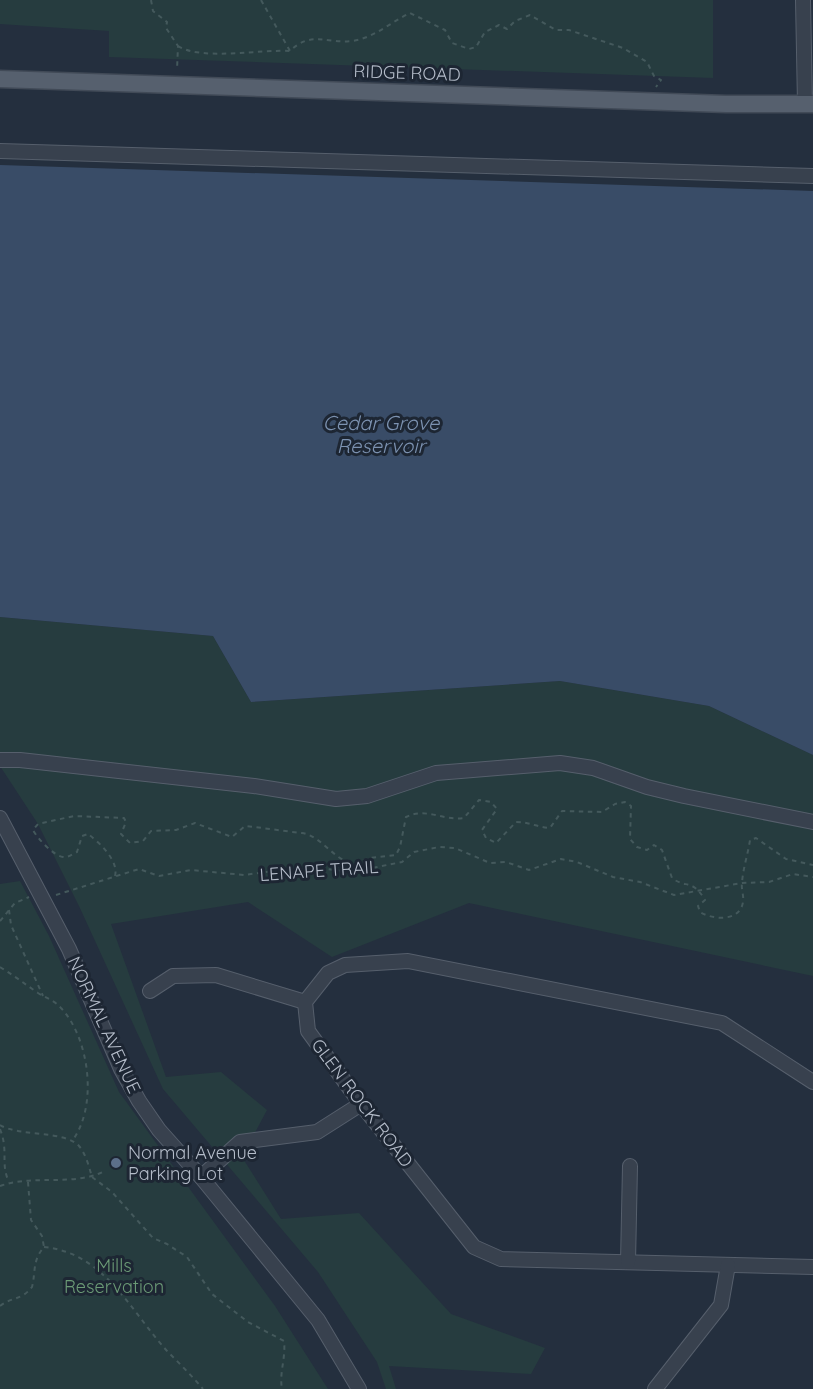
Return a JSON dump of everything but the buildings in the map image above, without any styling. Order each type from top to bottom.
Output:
[{"type":"main road","name":"RIDGE ROAD","points":[[0,79],[809,104]]},
{"type":"street","points":[[803,0],[809,104]]},
{"type":"street","points":[[0,151],[813,176]]},
{"type":"street","points":[[0,760],[20,760],[254,786],[336,799],[367,796],[436,773],[560,763],[594,768],[647,787],[684,796],[813,822]]},
{"type":"street","name":"NORMAL AVENUE","points":[[0,818],[69,949],[121,1069],[159,1130],[201,1177],[318,1320],[359,1389]]},
{"type":"street","points":[[150,991],[172,976],[216,975],[305,1002],[328,973],[345,965],[408,961],[722,1023],[813,1082]]},
{"type":"street","name":"GLEN ROCK ROAD","points":[[305,1002],[308,1031],[361,1104],[474,1247],[501,1259],[813,1267]]},
{"type":"street","points":[[201,1177],[240,1142],[317,1132],[361,1104]]},
{"type":"street","points":[[628,1262],[630,1166]]},
{"type":"street","points":[[655,1389],[721,1305],[728,1265]]},
{"type":"path","points":[[151,0],[153,10],[167,22],[166,28],[174,44],[185,50],[211,54],[290,51],[306,40],[352,41],[368,36],[410,13],[445,30],[452,43],[469,49],[476,47],[485,32],[499,26],[507,29],[515,21],[530,15],[556,30],[569,30],[623,48],[647,62],[654,76],[661,80],[643,100]]},
{"type":"path","points":[[261,0],[290,51]]},
{"type":"path","points":[[177,84],[178,46]]},
{"type":"path","points":[[115,876],[117,868],[115,861],[88,834],[82,836],[77,852],[66,858],[59,856],[38,841],[33,830],[38,824],[74,816],[124,818],[126,822],[122,834],[130,843],[142,841],[152,831],[176,831],[195,823],[232,837],[245,826],[273,828],[295,834],[303,833],[328,846],[338,857],[355,864],[369,858],[396,855],[400,847],[406,817],[416,812],[455,819],[464,818],[479,800],[491,802],[497,809],[482,830],[486,838],[495,843],[516,822],[528,822],[535,826],[550,828],[562,811],[602,812],[615,804],[625,802],[631,806],[628,823],[631,830],[630,839],[634,844],[647,850],[654,845],[662,850],[674,880],[692,884],[699,890],[705,900],[698,906],[700,912],[714,917],[728,917],[741,910],[744,900],[742,883],[750,840],[756,838],[786,859],[813,865]]},
{"type":"path","name":"LENAPE TRAIL","points":[[0,921],[24,898],[66,893],[103,883],[115,876],[139,869],[159,876],[191,870],[244,875],[281,870],[327,869],[352,872],[402,862],[414,852],[439,847],[455,848],[490,863],[506,862],[529,870],[561,859],[577,862],[613,877],[640,882],[674,895],[742,883],[769,882],[793,874],[813,877]]},
{"type":"path","points":[[9,910],[11,925],[43,996]]},
{"type":"path","points":[[0,967],[43,996],[52,999],[66,1013],[86,1062],[87,1105],[79,1132],[72,1141]]},
{"type":"path","points":[[0,1127],[72,1141],[79,1147],[92,1178],[112,1192],[153,1238],[187,1257],[212,1294],[248,1322],[284,1341],[285,1363],[281,1376],[282,1389]]},
{"type":"path","points":[[0,1127],[5,1142],[1,1168],[9,1182]]},
{"type":"path","points":[[0,1186],[9,1182],[28,1180],[92,1178],[105,1171]]},
{"type":"path","points":[[0,1306],[7,1301],[20,1300],[32,1287],[33,1267],[44,1247],[42,1236],[31,1220],[28,1180]]},
{"type":"path","points":[[44,1247],[58,1249],[90,1264],[110,1281],[144,1319],[169,1353],[203,1389]]},
{"type":"green space","points":[[0,0],[713,0],[713,78],[109,57],[109,31],[0,24]]},
{"type":"green space","points":[[0,617],[213,636],[251,702],[560,681],[709,706],[813,755],[813,976],[469,903],[332,957],[248,902],[111,924],[166,1077],[221,1072],[267,1110],[242,1157],[281,1219],[359,1213],[451,1314],[545,1348],[531,1374],[389,1366],[396,1389],[386,1389],[377,1362],[318,1272],[163,1089],[79,906],[38,824],[0,766]]},
{"type":"green space","name":"Mills Reservation","points":[[20,881],[49,936],[119,1092],[275,1306],[328,1389],[0,1389],[0,884]]},
{"type":"water","name":"Cedar Grove Reservoir","points":[[0,165],[813,191],[813,755],[709,706],[560,681],[251,702],[213,636],[0,617]]},
{"type":"place","name":"Normal Avenue Parking Lot","points":[[116,1163]]}]
